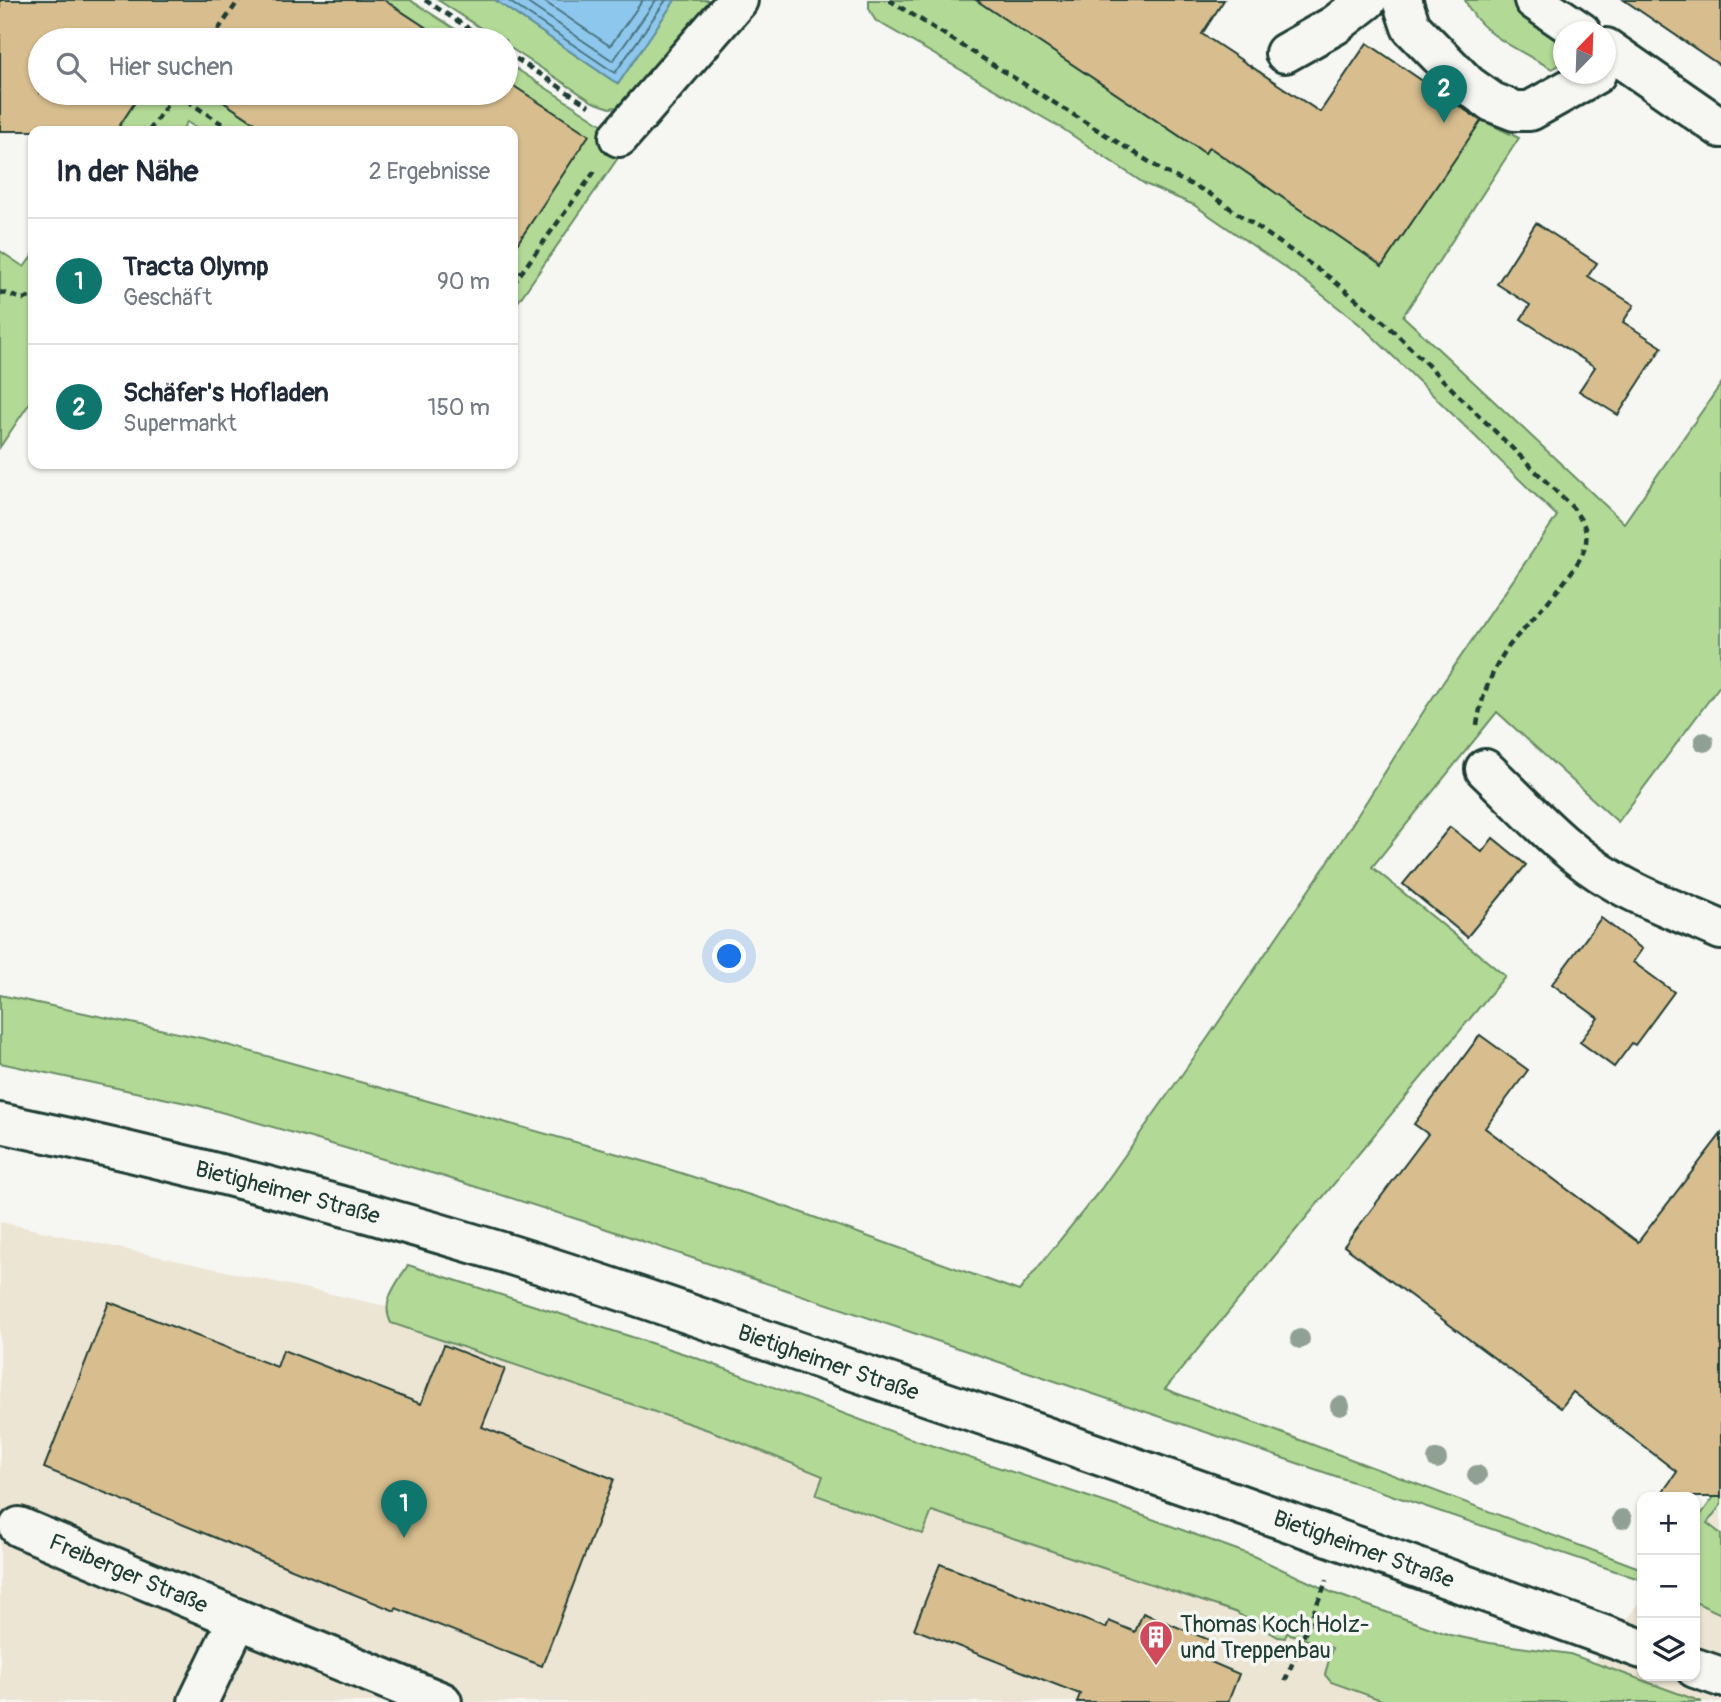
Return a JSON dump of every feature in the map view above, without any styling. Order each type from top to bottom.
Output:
[{"type":"main road","points":[[626,130],[738,0]]},
{"type":"main road","points":[[1285,53],[1335,25],[1367,0]]},
{"type":"main road","points":[[1402,0],[1411,27],[1468,85],[1492,102],[1515,111],[1530,111],[1572,84]]},
{"type":"main road","points":[[1534,0],[1565,21]]},
{"type":"main road","points":[[1616,67],[1721,128]]},
{"type":"main road","points":[[1485,769],[1569,850],[1604,875],[1721,930]]},
{"type":"main road","name":"Bietigheimer Straße","points":[[0,1123],[302,1194],[498,1251],[935,1398],[1637,1647]]},
{"type":"main road","name":"Freiberger Straße","points":[[19,1527],[442,1702]]},
{"type":"main road","name":"Freiberger Straße","points":[[198,1702],[238,1619]]},
{"type":"main road","points":[[1700,1670],[1721,1677]]},
{"type":"path","points":[[219,28],[239,0]]},
{"type":"path","points":[[425,0],[468,28]]},
{"type":"path","points":[[889,0],[1167,173],[1207,192],[1329,277],[1405,341],[1573,508],[1586,526],[1586,545],[1576,565],[1507,649],[1490,677],[1480,705],[1476,731],[1477,756],[1485,769]]},
{"type":"path","points":[[518,60],[597,111],[618,121],[626,130],[518,277]]},
{"type":"path","points":[[152,126],[167,105]]},
{"type":"path","points":[[193,105],[225,126]]},
{"type":"path","points":[[0,292],[23,299],[28,298]]},
{"type":"path","points":[[1285,1681],[1343,1541]]},
{"type":"shaded area","points":[[0,1222],[386,1306],[1539,1702],[0,1702]]},
{"type":"shaded area","points":[[1721,1491],[1721,1702],[1566,1702],[1637,1605],[1637,1681],[1700,1681],[1700,1520]]},
{"type":"green space","points":[[384,0],[410,0],[453,28],[427,28]]},
{"type":"green space","points":[[438,0],[495,0],[618,84],[675,0],[720,0],[622,106],[610,108],[593,102],[518,53],[518,28],[481,28]]},
{"type":"green space","points":[[869,0],[976,0],[1205,153],[1260,72],[1382,266],[1481,120],[1519,138],[1403,316],[1624,523],[1721,384],[1721,684],[1618,822],[1497,712],[1372,867],[1505,976],[1165,1389],[1637,1567],[1637,1578],[583,1221],[445,1177],[200,1106],[0,1063],[0,995],[206,1039],[643,1161],[772,1202],[1019,1291],[1101,1189],[1207,1039],[1326,865],[1427,706],[1557,516],[1363,327],[1306,282],[1194,205],[1145,184],[1063,129],[875,20],[869,8]]},
{"type":"green space","points":[[1465,0],[1510,0],[1553,28],[1553,68],[1490,32],[1471,12]]},
{"type":"green space","points":[[518,70],[609,129],[627,145],[518,302],[518,242],[588,135],[518,89]]},
{"type":"green space","points":[[133,105],[228,105],[260,126],[193,126],[187,122],[184,126],[119,126]]},
{"type":"green space","points":[[0,251],[24,267],[28,262],[28,405],[0,447]]},
{"type":"green space","points":[[408,1265],[691,1356],[906,1437],[1119,1507],[1251,1555],[1333,1593],[1450,1635],[1570,1654],[1637,1678],[1637,1681],[1644,1681],[1702,1702],[1387,1702],[1331,1682],[1325,1675],[1332,1648],[1287,1633],[1285,1638],[1278,1637],[1235,1612],[932,1511],[923,1534],[816,1495],[823,1476],[714,1432],[391,1323],[387,1307],[395,1286]]},
{"type":"green space","points":[[1721,1487],[1721,1505],[1707,1523],[1721,1534],[1721,1614],[1700,1604],[1700,1516]]},
{"type":"water","points":[[495,0],[675,0],[618,84]]},
{"type":"building","points":[[0,0],[384,0],[427,28],[28,28],[28,105],[133,105],[119,126],[28,126],[28,131],[0,131]]},
{"type":"building","points":[[976,0],[1224,0],[1202,34],[1320,112],[1367,43],[1481,121],[1382,266],[1209,147],[1205,153]]},
{"type":"building","points":[[1624,0],[1721,0],[1721,66]]},
{"type":"building","points":[[518,89],[589,135],[518,242],[518,126],[260,126],[228,105],[518,105]]},
{"type":"building","points":[[1536,223],[1597,263],[1588,276],[1634,305],[1623,322],[1662,347],[1618,415],[1579,391],[1595,367],[1521,319],[1530,305],[1497,284]]},
{"type":"building","points":[[1450,827],[1482,852],[1493,838],[1526,865],[1467,937],[1403,884]]},
{"type":"building","points":[[1601,918],[1642,949],[1633,962],[1674,992],[1635,1045],[1632,1043],[1614,1067],[1580,1042],[1598,1018],[1552,984]]},
{"type":"building","points":[[1480,1035],[1528,1070],[1485,1128],[1638,1242],[1721,1134],[1721,1497],[1700,1497],[1700,1492],[1663,1492],[1677,1472],[1573,1392],[1561,1408],[1344,1246],[1428,1134],[1414,1124]]},
{"type":"building","points":[[109,1302],[277,1367],[283,1350],[421,1404],[444,1345],[505,1369],[482,1427],[614,1479],[542,1666],[396,1608],[395,1611],[44,1468]]},
{"type":"building","points":[[940,1564],[1106,1628],[1109,1621],[1135,1632],[1143,1613],[1212,1641],[1204,1659],[1239,1674],[1228,1702],[1077,1702],[1080,1694],[914,1629]]},
{"type":"place","name":"Schäfer's Hofladen","points":[[1444,123]]},
{"type":"place","name":"Tracta Olymp","points":[[404,1538]]},
{"type":"place","name":"Thomas Koch Holz- und Treppenbau","points":[[1156,1667]]}]
